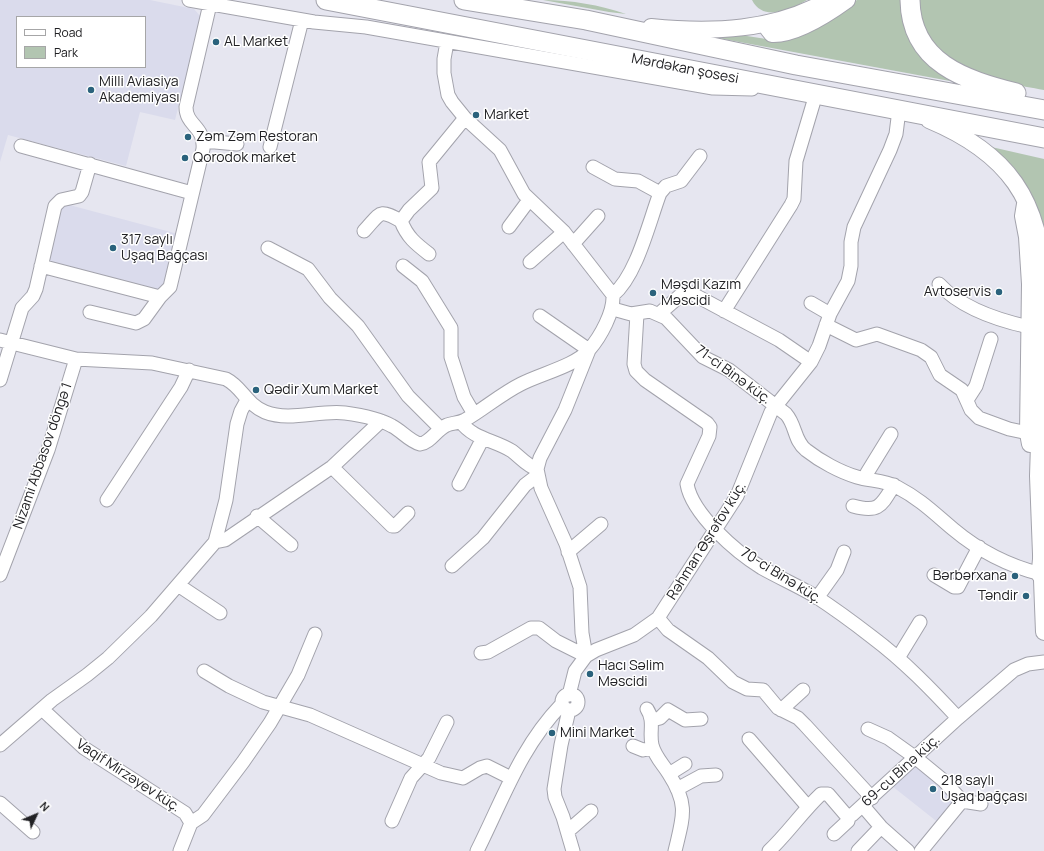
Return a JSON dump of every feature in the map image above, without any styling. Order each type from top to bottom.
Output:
[{"type":"highway","name":"Mərdəkan şosesi","points":[[326,0],[1044,138]]},
{"type":"highway","name":"Mərdəkan şosesi","points":[[464,0],[586,20],[796,65],[1044,110]]},
{"type":"highway","points":[[910,0],[914,22],[921,40],[932,56],[947,69],[970,81],[1044,101]]},
{"type":"highway","points":[[1012,132],[1044,142]]},
{"type":"highway","points":[[1041,574],[1044,546]]},
{"type":"main road","points":[[586,20],[668,29],[741,28],[776,22],[797,16],[828,0]]},
{"type":"main road","points":[[776,22],[768,29],[772,34],[788,31],[806,24],[847,0]]},
{"type":"main road","points":[[904,111],[952,131],[984,151],[1008,174],[1027,201],[1037,228],[1043,261],[1038,476],[1044,632]]},
{"type":"main road","points":[[1027,201],[1023,211],[1029,257],[1028,433],[1038,476]]},
{"type":"street","points":[[190,0],[302,20],[366,27],[713,88],[788,89]]},
{"type":"street","points":[[90,312],[136,323],[144,319],[160,297],[170,287],[204,141],[201,132],[188,119],[186,107],[210,4]]},
{"type":"street","points":[[270,147],[302,20]]},
{"type":"street","points":[[447,42],[444,59],[446,86],[452,102],[465,118],[500,150],[518,185],[529,200],[564,232],[585,260],[606,284],[613,295],[613,308],[589,350],[565,410],[538,461],[538,472],[544,495],[568,552],[580,587],[582,633],[586,656]]},
{"type":"street","points":[[724,311],[794,199],[796,161],[816,94]]},
{"type":"street","name":"Rəhman Əşrəfov küç.","points":[[477,851],[511,778],[532,740],[567,703],[575,671],[586,656],[596,650],[634,635],[658,618],[716,531],[737,496],[767,421],[775,405],[811,362],[819,346],[828,319],[848,281],[852,266],[851,242],[854,227],[890,150],[904,111]]},
{"type":"street","points":[[401,221],[409,210],[432,188],[429,162],[465,118]]},
{"type":"street","points":[[204,141],[237,144]]},
{"type":"street","points":[[21,146],[192,193]]},
{"type":"street","points":[[613,295],[620,287],[637,256],[660,193],[666,186],[681,181],[700,156]]},
{"type":"street","points":[[0,380],[6,341],[22,308],[33,296],[36,290],[55,206],[61,200],[79,196],[82,192],[90,164]]},
{"type":"street","points":[[593,167],[615,179],[638,182],[660,193]]},
{"type":"street","points":[[509,227],[529,200]]},
{"type":"street","points":[[364,232],[380,214],[386,212],[401,221],[405,232],[411,241],[429,254]]},
{"type":"street","points":[[573,244],[598,216]]},
{"type":"street","points":[[530,262],[564,232]]},
{"type":"street","points":[[268,248],[308,269],[330,298],[358,326],[408,396],[440,429]]},
{"type":"street","points":[[41,266],[160,297]]},
{"type":"street","points":[[403,266],[422,281],[451,328],[451,357],[464,397],[474,414]]},
{"type":"street","points":[[939,284],[956,300],[1006,321],[1029,327]]},
{"type":"street","points":[[613,308],[624,313],[637,314],[650,311],[659,314],[686,292],[691,293],[779,340],[811,362]]},
{"type":"street","points":[[811,303],[828,319],[856,340],[877,334],[921,350],[931,357],[940,375],[958,387],[967,400],[971,410],[979,418],[1009,430],[1028,433]]},
{"type":"street","name":"70-ci Binə küç.","points":[[637,314],[634,364],[636,371],[645,380],[707,423],[710,428],[709,436],[686,484],[695,505],[716,531],[751,561],[817,598],[898,658],[933,691],[958,718]]},
{"type":"street","name":"71-ci Binə küç.","points":[[659,314],[666,318],[703,357],[729,370],[791,419],[799,444],[806,450],[841,470],[857,477],[894,485],[918,499],[954,530],[979,547],[1017,567],[1041,574]]},
{"type":"street","points":[[540,316],[589,350]]},
{"type":"street","points":[[967,400],[976,386],[990,338]]},
{"type":"street","points":[[6,341],[76,359],[141,362],[189,370],[226,379],[232,382],[253,406],[272,414],[289,416],[332,412],[381,421],[420,444],[426,442],[440,429],[447,425],[461,422],[520,384],[557,370],[589,350]]},
{"type":"street","name":"Nizami Abbasov döngə 1","points":[[0,575],[48,450],[76,359]]},
{"type":"street","points":[[107,500],[181,387],[189,370]]},
{"type":"street","points":[[0,745],[42,708],[108,658],[134,634],[215,542],[226,500],[237,424],[241,411],[247,400]]},
{"type":"street","points":[[215,542],[225,540],[257,516],[332,466],[381,421]]},
{"type":"street","points":[[461,422],[467,431],[504,446],[538,472]]},
{"type":"street","points":[[866,479],[891,434]]},
{"type":"street","points":[[458,484],[483,438]]},
{"type":"street","points":[[332,466],[392,526],[396,526],[408,513]]},
{"type":"street","points":[[452,566],[483,538],[525,485],[538,472]]},
{"type":"street","points":[[853,506],[864,509],[878,508],[894,485]]},
{"type":"street","points":[[257,516],[291,545]]},
{"type":"street","points":[[568,552],[602,524]]},
{"type":"street","points":[[934,575],[954,587],[958,587],[979,547]]},
{"type":"street","points":[[817,598],[837,570],[844,552]]},
{"type":"street","points":[[178,585],[220,614]]},
{"type":"street","points":[[658,618],[668,630],[708,658],[728,679],[747,689],[763,690],[781,710],[798,718],[806,725],[867,802],[881,827],[908,851]]},
{"type":"street","points":[[898,658],[920,622]]},
{"type":"street","points":[[481,653],[488,652],[531,628],[536,627],[543,630],[565,646],[586,656]]},
{"type":"street","points":[[191,823],[202,815],[261,737],[298,675],[316,634]]},
{"type":"street","name":"69-cu Binə küç.","points":[[769,851],[790,831],[808,807],[824,793],[849,816],[867,802],[958,718],[1014,670],[1028,664],[1044,662]]},
{"type":"street","points":[[204,671],[248,696],[278,707],[317,718],[422,765],[454,777],[463,778],[486,766],[511,778]]},
{"type":"street","points":[[781,710],[803,690]]},
{"type":"street","points":[[567,703],[554,789],[555,797],[568,830],[573,851]]},
{"type":"street","name":"Vaqif Mirzəyev küç.","points":[[42,708],[84,748],[185,813],[191,823],[180,851]]},
{"type":"street","points":[[675,851],[684,808],[677,789],[669,774],[657,758],[653,748],[650,736],[650,715],[660,718],[668,710],[685,720],[701,719]]},
{"type":"street","points":[[392,822],[411,778],[429,758],[446,722]]},
{"type":"street","points":[[868,729],[888,738],[916,758],[944,782],[962,801],[981,804]]},
{"type":"street","points":[[749,739],[808,807]]},
{"type":"street","points":[[633,746],[643,750],[653,748]]},
{"type":"street","points":[[669,774],[685,764]]},
{"type":"street","points":[[677,789],[702,776],[716,775]]},
{"type":"street","points":[[921,851],[962,801]]},
{"type":"street","points":[[0,803],[33,832]]},
{"type":"street","points":[[568,830],[591,811]]},
{"type":"street","points":[[834,834],[848,821],[849,816]]},
{"type":"street","points":[[858,851],[881,827]]},
{"type":"shaded area","name":"Milli Aviasiya Akademiyası","points":[[0,0],[150,0],[194,9],[201,17],[175,120],[140,112],[126,166],[8,135],[0,162]]},
{"type":"shaded area","name":"317 saylı Uşaq Bağçası","points":[[62,203],[178,234],[165,288],[156,292],[48,262]]},
{"type":"shaded area","points":[[913,765],[919,765],[955,797],[956,803],[940,824],[892,786]]},
{"type":"green space","points":[[543,0],[585,4],[626,14],[609,12]]},
{"type":"green space","points":[[752,0],[807,0],[785,10],[770,12],[763,11],[757,7]]},
{"type":"green space","points":[[857,0],[905,0],[925,58],[950,81],[707,36],[747,36],[779,41],[820,24]]},
{"type":"green space","points":[[918,0],[1044,0],[1044,90],[987,79],[952,64],[937,53],[926,38],[918,19]]},
{"type":"green space","points":[[987,146],[1044,159],[1044,231],[1029,193],[1017,174]]},
{"type":"place","name":"AL Market","points":[[216,42]]},
{"type":"place","name":"Milli Aviasiya Akademiyası","points":[[91,90]]},
{"type":"place","name":"Market","points":[[476,115]]},
{"type":"place","name":"Zəm Zəm Restoran","points":[[188,137]]},
{"type":"place","name":"Qorodok market","points":[[185,158]]},
{"type":"place","name":"317 saylı Uşaq Bağçası","points":[[113,248]]},
{"type":"place","name":"Avtoservis","points":[[999,292]]},
{"type":"place","name":"Məşdi Kazım Məscidi","points":[[653,293]]},
{"type":"place","name":"Qədir Xum Market","points":[[256,390]]},
{"type":"place","name":"Bərbərxana","points":[[1015,576]]},
{"type":"place","name":"Təndir","points":[[1026,596]]},
{"type":"place","name":"Hacı Səlim Məscidi","points":[[590,674]]},
{"type":"place","name":"Mini Market","points":[[552,733]]},
{"type":"place","name":"218 saylı Uşaq bağçası","points":[[933,789]]}]
